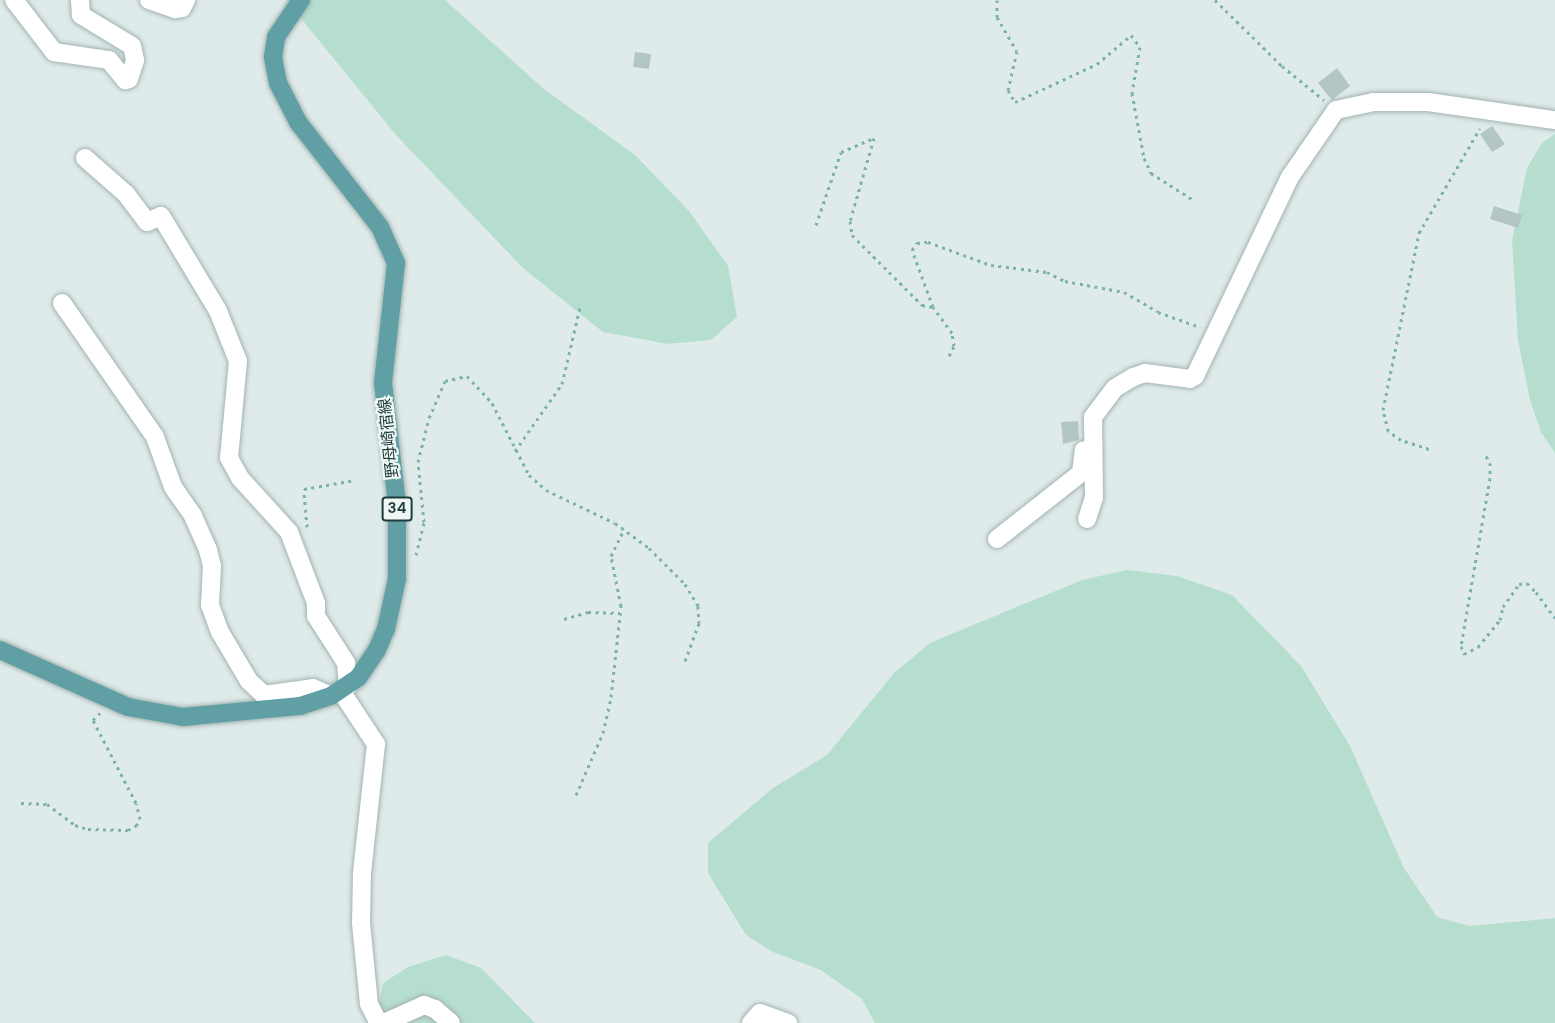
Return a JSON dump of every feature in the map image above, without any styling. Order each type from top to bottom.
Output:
[{"type":"main road","name":"野母崎宿線","points":[[0,650],[128,706],[183,717],[208,717],[300,706],[340,691],[368,666],[377,650],[386,629],[397,579],[397,504],[383,383],[396,263],[380,227],[298,122],[278,82],[273,57],[276,37],[301,0]]},
{"type":"street","points":[[14,0],[54,52],[110,60],[125,80],[129,79],[135,60],[132,46],[81,15],[80,0]]},
{"type":"street","points":[[149,0],[175,9],[182,8],[186,0]]},
{"type":"street","points":[[997,539],[1082,473],[1087,428],[1115,388],[1145,373],[1195,376],[1290,177],[1336,110],[1373,102],[1428,102],[1555,120]]},
{"type":"street","points":[[85,158],[126,194],[147,222],[161,216],[218,310],[238,362],[229,458],[240,478],[289,532],[316,603],[316,616],[346,663],[340,691],[376,744],[362,873],[362,923],[369,1004],[377,1020],[384,1023],[424,1005],[435,1009],[451,1023]]},
{"type":"street","points":[[62,303],[155,437],[172,487],[193,516],[208,550],[212,575],[210,605],[220,632],[249,681],[264,695],[313,688],[340,691]]},
{"type":"street","points":[[1087,519],[1094,498],[1093,417]]},
{"type":"street","points":[[751,1023],[760,1013],[788,1023]]},
{"type":"path","points":[[997,0],[997,17],[1017,51],[1008,90],[1015,102],[1097,64],[1131,35],[1140,47],[1132,93],[1144,158],[1151,173],[1192,199]]},
{"type":"path","points":[[1215,0],[1282,66],[1336,110]]},
{"type":"path","points":[[1429,449],[1401,440],[1388,431],[1383,410],[1385,398],[1419,233],[1467,145],[1494,110]]},
{"type":"path","points":[[816,225],[841,152],[874,138],[850,221],[852,235],[922,305],[933,307]]},
{"type":"path","points":[[949,356],[954,346],[952,333],[933,307],[912,250],[917,243],[928,242],[991,265],[1047,272],[1065,280],[1125,292],[1158,312],[1216,333]]},
{"type":"path","points":[[515,451],[562,384],[580,307]]},
{"type":"path","points":[[397,579],[408,571],[419,550],[424,522],[418,462],[429,418],[446,381],[459,375],[474,380],[492,403],[529,475],[546,490],[624,529],[685,584],[698,606],[699,623],[684,664]]},
{"type":"path","points":[[1486,456],[1490,463],[1491,478],[1461,646],[1464,654],[1478,647],[1500,620],[1503,607],[1519,584],[1527,583],[1555,618]]},
{"type":"path","points":[[308,532],[304,489],[355,480]]},
{"type":"path","points":[[576,795],[603,733],[620,613],[611,556],[624,529]]},
{"type":"path","points":[[564,619],[577,613],[620,613]]},
{"type":"path","points":[[21,803],[47,804],[75,825],[88,829],[128,830],[136,826],[140,819],[136,802],[93,720],[101,712],[128,706]]},
{"type":"green space","points":[[286,0],[445,0],[544,89],[635,155],[689,211],[728,266],[737,317],[711,340],[668,344],[603,332],[523,268],[396,135]]},
{"type":"green space","points":[[1555,134],[1555,453],[1541,432],[1530,400],[1518,340],[1512,241],[1527,168],[1542,143]]},
{"type":"green space","points":[[1127,570],[1177,576],[1232,595],[1301,666],[1350,746],[1404,868],[1437,917],[1469,926],[1555,918],[1555,1023],[875,1023],[862,999],[821,970],[773,952],[746,935],[708,873],[708,843],[773,788],[827,755],[894,673],[930,643],[1082,580]]},
{"type":"green space","points":[[446,955],[481,968],[535,1023],[376,1023],[383,983],[408,967]]},
{"type":"building","points":[[635,52],[651,54],[649,69],[633,67]]},
{"type":"building","points":[[1337,68],[1350,86],[1332,100],[1318,83]]},
{"type":"building","points":[[1492,126],[1505,144],[1492,152],[1480,134]]},
{"type":"building","points":[[1494,206],[1522,215],[1518,228],[1490,219]]},
{"type":"building","points":[[1078,421],[1079,440],[1063,444],[1061,422]]}]
